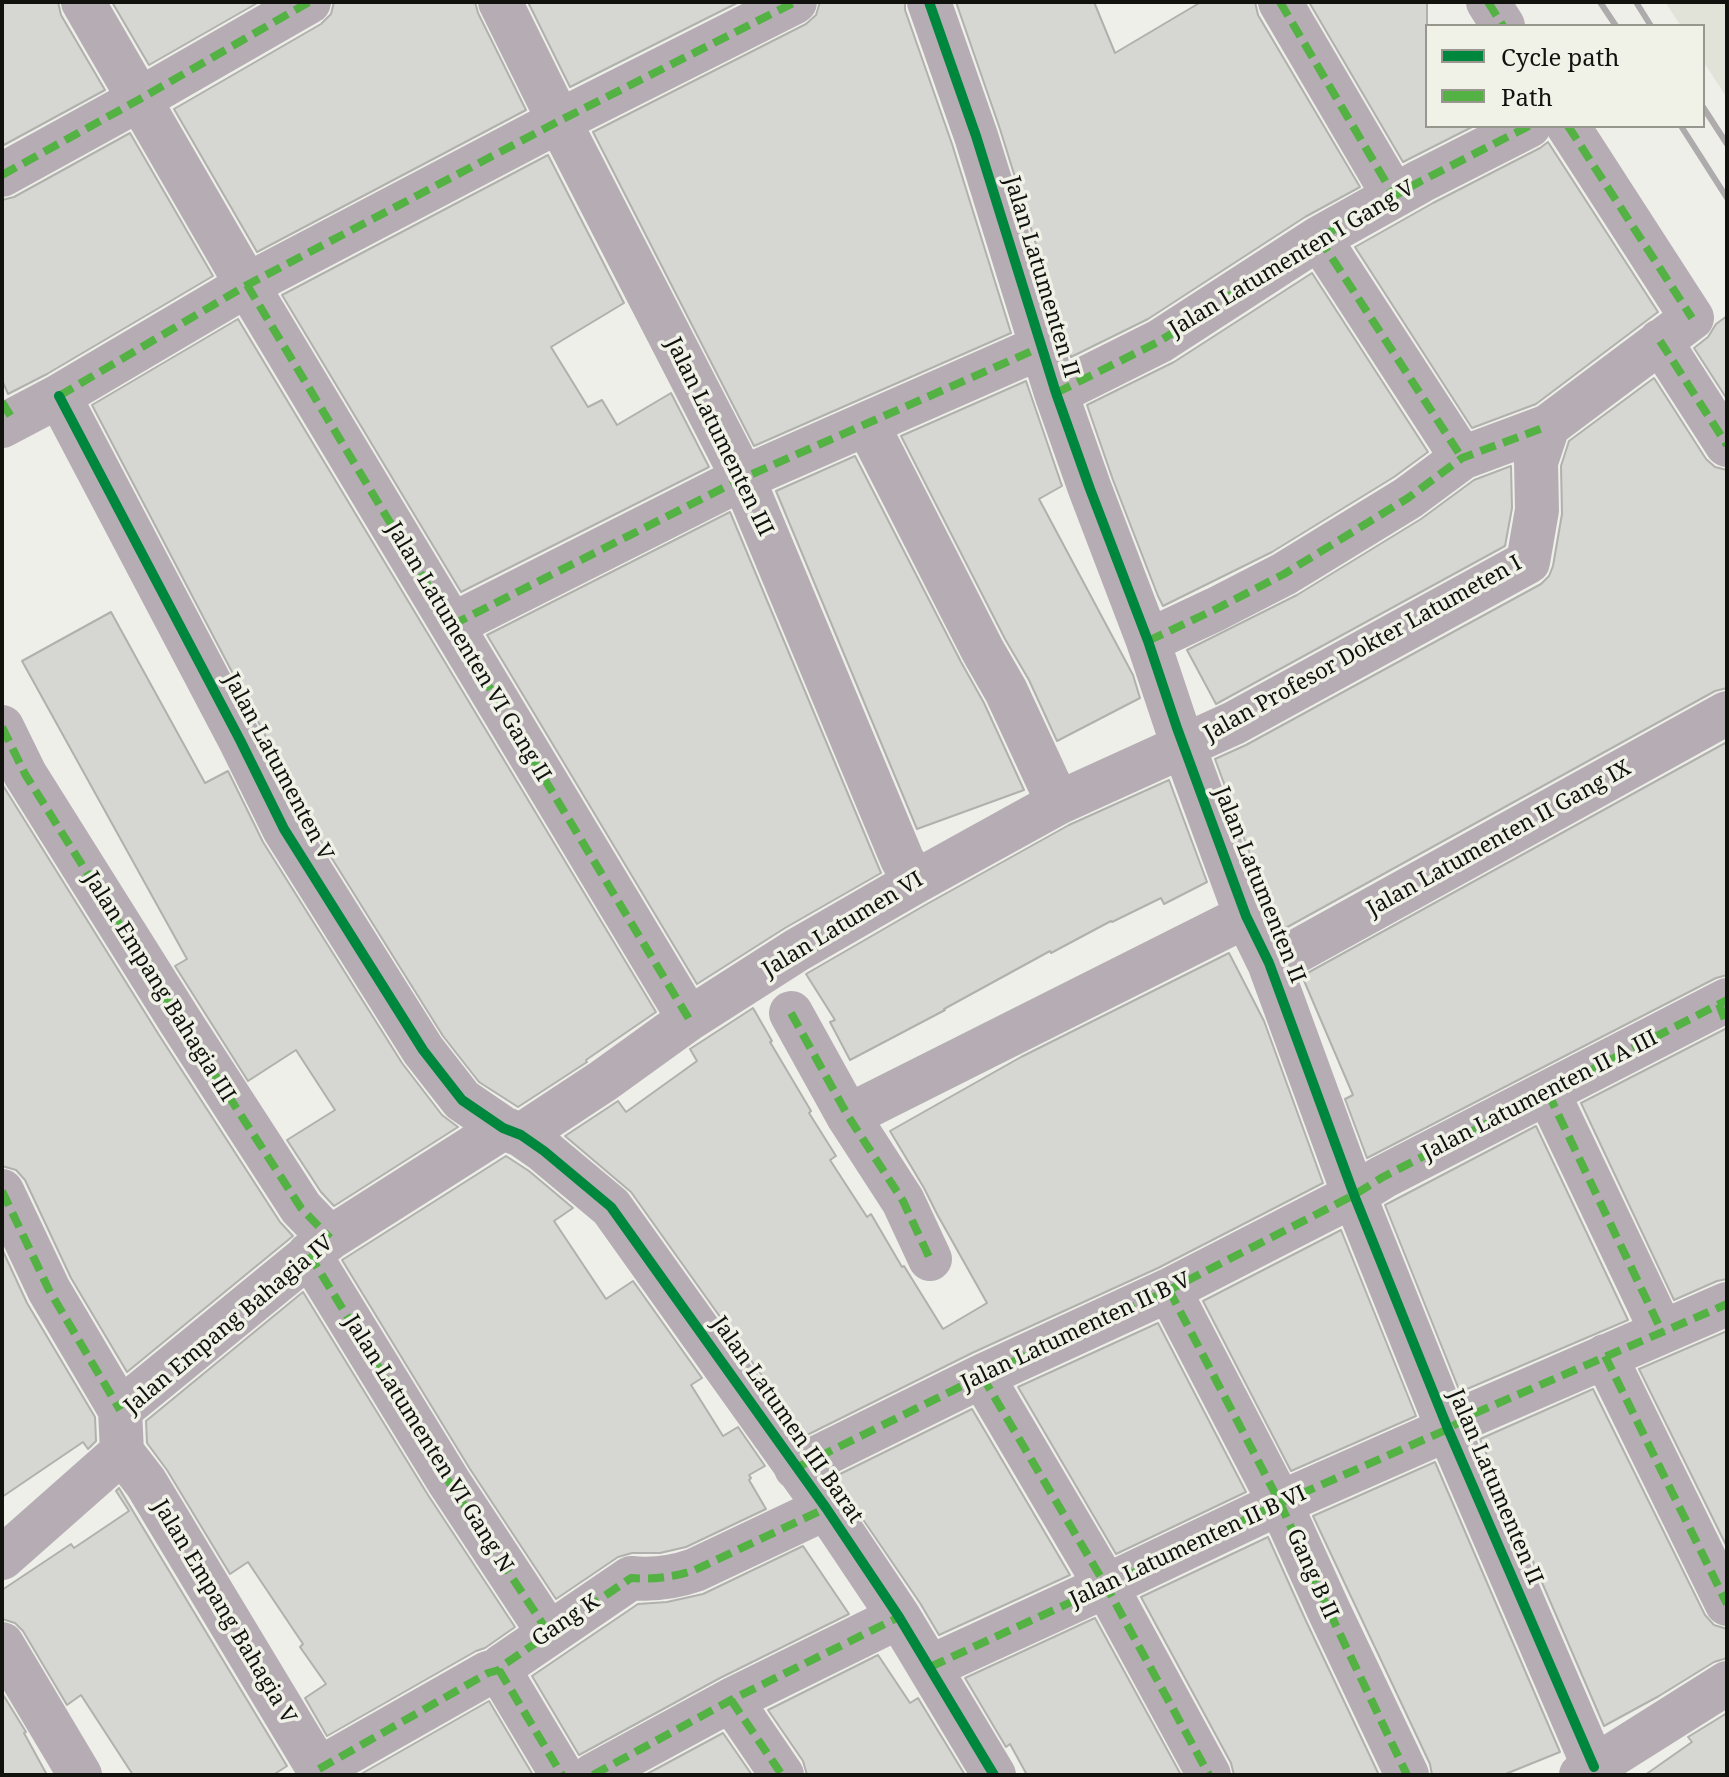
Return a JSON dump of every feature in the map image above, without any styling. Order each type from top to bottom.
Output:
[{"type":"street","name":"Jalan Latumenten VI Gang II","points":[[83,2],[247,285],[689,1019]]},
{"type":"street","points":[[2,175],[309,2]]},
{"type":"street","name":"Jalan Latumenten III","points":[[500,2],[743,478],[895,844],[915,882]]},
{"type":"street","points":[[6,416],[59,396],[247,285],[559,121],[795,2]]},
{"type":"street","name":"Jalan Latumenten II","points":[[929,2],[976,136],[1056,393],[1246,916],[1269,963],[1354,1195],[1587,1771]]},
{"type":"street","points":[[1280,2],[1394,196]]},
{"type":"street","points":[[1488,2],[1502,24]]},
{"type":"street","name":"Jalan Latumenten I Gang V","points":[[1056,393],[1160,341],[1319,238],[1525,128]]},
{"type":"street","points":[[1148,641],[1284,574],[1408,498],[1462,458],[1548,426],[1692,318],[1569,128]]},
{"type":"street","points":[[1319,238],[1462,458]]},
{"type":"street","points":[[1660,341],[1727,445]]},
{"type":"street","points":[[452,625],[743,478],[1041,347]]},
{"type":"street","name":"Jalan Latumenten V","points":[[59,396],[284,829],[423,1050],[462,1100],[512,1132]]},
{"type":"street","points":[[867,424],[1006,691],[1058,803]]},
{"type":"street","name":"Jalan Profesor Dokter Latumeten I","points":[[1184,747],[1234,723],[1528,562],[1537,510],[1536,462],[1548,426]]},
{"type":"street","name":"Jalan Latumenten II Gang IX","points":[[1269,963],[1299,950],[1727,713]]},
{"type":"street","name":"Jalan Empang Bahagia III","points":[[2,727],[13,782],[180,1021],[301,1208],[320,1246]]},
{"type":"street","name":"Jalan Latumen VI","points":[[512,1132],[603,1081],[689,1019],[797,950],[915,882],[1058,803],[1184,747]]},
{"type":"street","points":[[848,1116],[1246,916]]},
{"type":"street","name":"Jalan Latumenten II A III","points":[[1354,1195],[1383,1177],[1548,1093],[1724,1010]]},
{"type":"street","points":[[791,1013],[848,1116],[903,1201],[930,1259]]},
{"type":"street","points":[[1548,1093],[1662,1332]]},
{"type":"street","name":"Jalan Empang Bahagia IV","points":[[2,1558],[121,1431],[320,1246],[512,1132]]},
{"type":"street","name":"Jalan Latumen III Barat","points":[[512,1132],[544,1151],[611,1207],[826,1508],[899,1617],[994,1775]]},
{"type":"street","name":"Jalan Empang Bahagia V","points":[[2,1191],[146,1483],[321,1772]]},
{"type":"street","name":"Jalan Latumenten II B V","points":[[796,1468],[982,1376],[1169,1290],[1354,1195]]},
{"type":"street","name":"Jalan Latumenten VI Gang N","points":[[320,1246],[449,1482],[548,1632]]},
{"type":"street","name":"Gang B II","points":[[1169,1290],[1280,1503],[1407,1775]]},
{"type":"street","name":"Jalan Latumenten II B VI","points":[[930,1667],[1280,1503],[1448,1429],[1471,1415],[1727,1304]]},
{"type":"street","points":[[1605,1356],[1727,1604]]},
{"type":"street","points":[[982,1376],[1106,1586],[1209,1775]]},
{"type":"street","name":"Gang K","points":[[321,1772],[488,1673],[499,1670],[548,1632],[631,1578],[682,1575],[826,1508]]},
{"type":"street","points":[[593,1775],[731,1700],[899,1617]]},
{"type":"street","points":[[2,1644],[80,1775]]},
{"type":"street","points":[[499,1670],[562,1775]]},
{"type":"street","points":[[1587,1771],[1727,1683]]},
{"type":"street","points":[[731,1700],[782,1775]]},
{"type":"shaded area","points":[[1665,2],[1727,2],[1727,98],[1705,64],[1705,24],[1680,24]]},
{"type":"building","points":[[2,2],[58,2],[61,15],[105,90],[2,146]]},
{"type":"building","points":[[112,2],[259,2],[149,65]]},
{"type":"building","points":[[334,2],[475,2],[526,110],[257,252],[174,109],[321,24],[331,14]]},
{"type":"building","points":[[528,2],[739,2],[570,87]]},
{"type":"building","points":[[820,2],[905,2],[905,10],[952,144],[1011,333],[754,446],[593,132],[806,24],[816,15]]},
{"type":"building","points":[[956,2],[1094,2],[1115,53],[1201,2],[1255,2],[1258,15],[1360,187],[1305,217],[1148,319],[1071,357],[1000,129]]},
{"type":"building","points":[[1309,2],[1427,2],[1425,128],[1470,128],[1403,162]]},
{"type":"building","points":[[130,133],[213,276],[8,394],[2,380],[2,200],[14,197]]},
{"type":"building","points":[[1548,142],[1658,312],[1536,404],[1472,428],[1355,247]]},
{"type":"building","points":[[548,155],[624,303],[551,347],[588,407],[602,400],[617,425],[671,393],[709,467],[461,592],[282,295]]},
{"type":"building","points":[[1312,273],[1428,452],[1394,477],[1272,552],[1163,606],[1087,405],[1174,362]]},
{"type":"building","points":[[1727,316],[1727,399],[1694,348]]},
{"type":"building","points":[[238,319],[656,1012],[518,1107],[479,1082],[443,1036],[306,817],[92,405]]},
{"type":"building","points":[[1654,378],[1706,459],[1715,467],[1727,470],[1727,688],[1715,691],[1282,930],[1258,876],[1215,759],[1541,584],[1553,566],[1562,514],[1561,466],[1569,441]]},
{"type":"building","points":[[1026,381],[1062,486],[1039,499],[1133,675],[1140,698],[1057,741],[1029,680],[901,436]]},
{"type":"building","points":[[855,456],[984,703],[1024,790],[917,829],[776,491]]},
{"type":"building","points":[[1511,466],[1512,508],[1505,546],[1216,704],[1187,650],[1297,595],[1421,519],[1474,480]]},
{"type":"building","points":[[730,512],[881,873],[785,928],[697,984],[487,635]]},
{"type":"building","points":[[111,612],[205,783],[228,771],[263,842],[402,1063],[442,1115],[458,1127],[334,1206],[321,1192],[287,1140],[335,1110],[296,1050],[248,1081],[175,966],[187,959],[22,661]]},
{"type":"building","points":[[1727,742],[1727,975],[1367,1158],[1345,1099],[1353,1095],[1302,976]]},
{"type":"building","points":[[1169,780],[1207,882],[1164,904],[1161,898],[1050,951],[850,1060],[830,1022],[835,1020],[806,974],[1069,825]]},
{"type":"building","points":[[2,784],[159,1035],[280,1222],[293,1236],[127,1372],[71,1278],[25,1180],[16,1170],[2,1166]]},
{"type":"building","points":[[1229,953],[1264,1021],[1323,1183],[1158,1268],[972,1353],[805,1436],[631,1192],[565,1136],[618,1101],[626,1112],[697,1061],[690,1049],[753,1008],[811,1111],[809,1113],[836,1156],[830,1160],[867,1217],[871,1214],[943,1329],[987,1303],[890,1131],[1021,1057]]},
{"type":"building","points":[[1727,1028],[1727,1279],[1674,1300],[1581,1103]]},
{"type":"building","points":[[1536,1126],[1628,1320],[1460,1392],[1385,1205]]},
{"type":"building","points":[[506,1156],[573,1208],[554,1221],[606,1299],[633,1281],[702,1378],[691,1385],[723,1436],[738,1427],[765,1466],[749,1475],[749,1480],[766,1509],[686,1547],[618,1557],[556,1599],[470,1469],[342,1260]]},
{"type":"building","points":[[1341,1230],[1416,1416],[1291,1471],[1203,1301]]},
{"type":"building","points":[[2,1249],[27,1303],[95,1417],[96,1441],[88,1449],[83,1442],[2,1497]]},
{"type":"building","points":[[303,1292],[428,1495],[515,1627],[485,1648],[327,1736],[305,1698],[326,1684],[300,1647],[303,1644],[248,1562],[230,1574],[167,1470],[147,1443],[146,1421]]},
{"type":"building","points":[[1158,1323],[1246,1492],[1116,1554],[1018,1387]]},
{"type":"building","points":[[1727,1331],[1727,1547],[1639,1369]]},
{"type":"building","points":[[1593,1389],[1705,1615],[1714,1625],[1727,1629],[1727,1658],[1714,1662],[1604,1726],[1480,1439]]},
{"type":"building","points":[[972,1409],[1070,1575],[939,1635],[834,1477]]},
{"type":"building","points":[[1435,1462],[1560,1752],[1503,1775],[1432,1775],[1430,1764],[1313,1516]]},
{"type":"building","points":[[119,1488],[287,1766],[273,1775],[133,1775],[81,1695],[67,1705],[23,1631],[15,1623],[2,1619],[2,1590],[71,1544],[74,1548],[129,1511],[116,1491]]},
{"type":"building","points":[[1268,1537],[1379,1775],[1234,1775],[1231,1763],[1141,1597]]},
{"type":"building","points":[[803,1546],[849,1614],[720,1678],[579,1755],[532,1676],[638,1604],[667,1602],[703,1594]]},
{"type":"building","points":[[1095,1618],[1181,1775],[1027,1775],[1010,1744],[1006,1747],[965,1678]]},
{"type":"building","points":[[878,1655],[910,1703],[918,1698],[965,1775],[807,1775],[803,1761],[768,1710]]},
{"type":"building","points":[[2,1693],[26,1732],[47,1775],[2,1775]]},
{"type":"building","points":[[489,1701],[533,1775],[361,1774]]},
{"type":"building","points":[[1727,1713],[1727,1775],[1645,1775],[1692,1742],[1688,1737]]},
{"type":"building","points":[[723,1733],[752,1775],[645,1775]]},
{"type":"railway","points":[[1600,2],[1615,24]]},
{"type":"railway","points":[[1636,2],[1650,24]]},
{"type":"railway","points":[[1705,110],[1727,144]]},
{"type":"railway","points":[[1682,128],[1727,198]]},
{"type":"marked path","points":[[2,175],[309,2]]},
{"type":"marked path","points":[[59,396],[247,285],[559,121],[795,2]]},
{"type":"marked path","points":[[1280,2],[1394,196]]},
{"type":"marked path","points":[[1488,2],[1502,24]]},
{"type":"marked path","points":[[1056,393],[1160,341],[1319,238],[1525,128]]},
{"type":"marked path","points":[[1569,128],[1692,318]]},
{"type":"marked path","points":[[1319,238],[1462,458]]},
{"type":"marked path","points":[[247,285],[689,1019]]},
{"type":"marked path","points":[[1660,341],[1727,445]]},
{"type":"marked path","points":[[452,625],[743,478],[1041,347]]},
{"type":"marked path","points":[[2,402],[13,420]]},
{"type":"marked path","points":[[1148,641],[1284,574],[1408,498],[1462,458],[1548,426]]},
{"type":"marked path","points":[[2,727],[25,774],[180,1021],[301,1208],[330,1238]]},
{"type":"marked path","points":[[796,1468],[982,1376],[1169,1290],[1727,1000]]},
{"type":"marked path","points":[[1719,1004],[1727,1025]]},
{"type":"marked path","points":[[791,1013],[848,1116],[903,1201],[930,1259]]},
{"type":"marked path","points":[[1548,1093],[1662,1332]]},
{"type":"marked path","points":[[2,1191],[49,1290],[120,1410]]},
{"type":"marked path","points":[[309,1254],[449,1482],[548,1632]]},
{"type":"marked path","points":[[1169,1290],[1280,1503],[1407,1775]]},
{"type":"marked path","points":[[930,1667],[1280,1503],[1448,1429],[1471,1415],[1727,1304]]},
{"type":"marked path","points":[[1605,1356],[1727,1604]]},
{"type":"marked path","points":[[982,1376],[1106,1586],[1209,1775]]},
{"type":"marked path","points":[[319,1769],[488,1673],[499,1670],[631,1578],[647,1579],[695,1570],[826,1508]]},
{"type":"marked path","points":[[593,1775],[731,1700],[899,1617]]},
{"type":"marked path","points":[[499,1670],[562,1775]]},
{"type":"marked path","points":[[731,1700],[782,1775]]},
{"type":"cycle path","points":[[929,2],[976,136],[1056,393],[1246,916],[1269,963],[1354,1195],[1448,1429],[1594,1767]]},
{"type":"cycle path","points":[[59,396],[284,829],[423,1050],[462,1100],[544,1151],[611,1207],[826,1508],[899,1617],[994,1775]]}]
